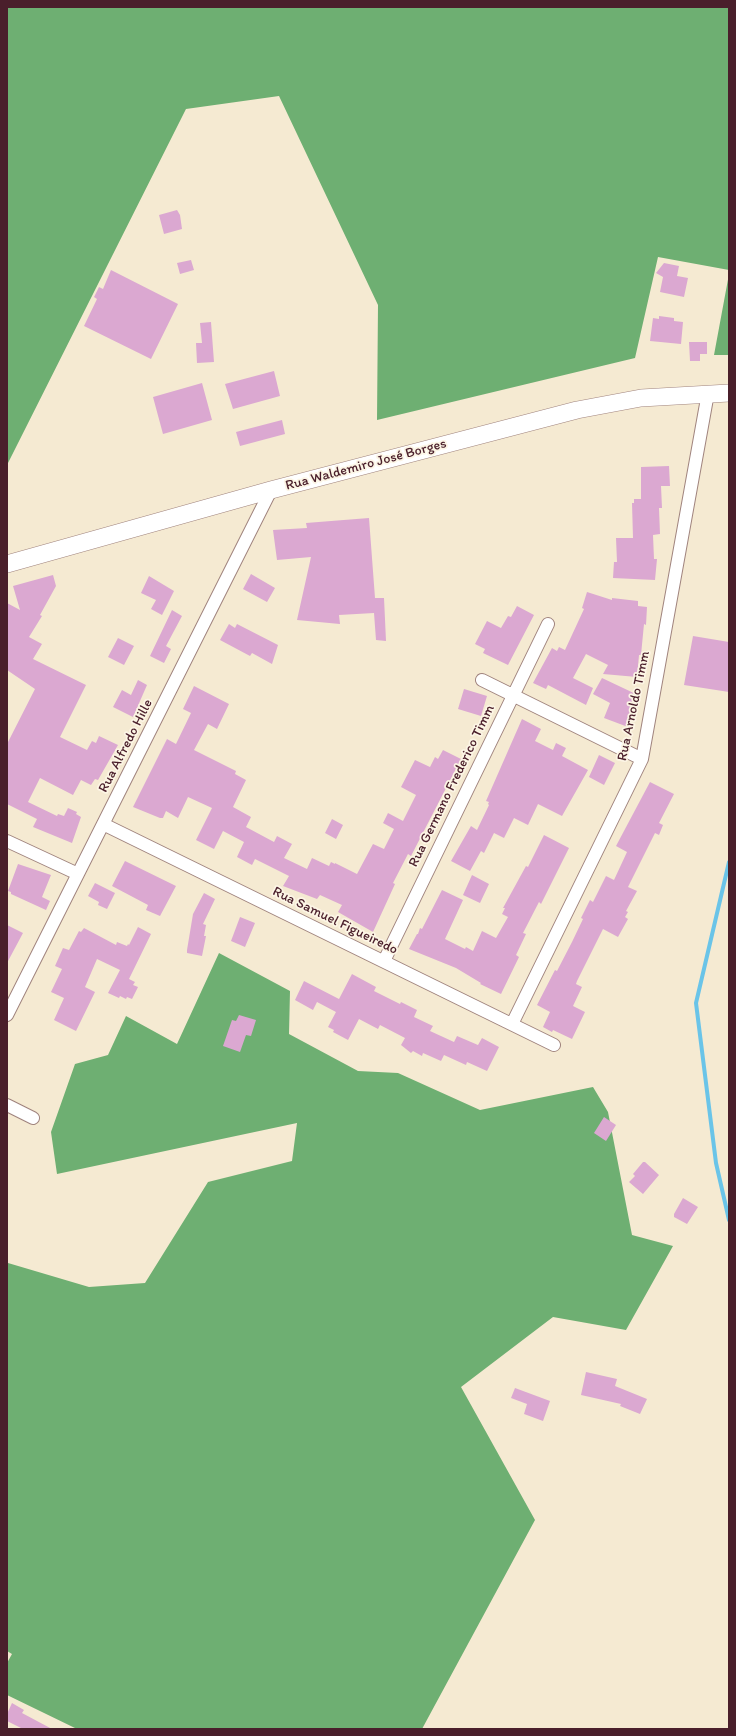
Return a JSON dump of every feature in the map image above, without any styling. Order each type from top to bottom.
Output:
[{"type":"main road","name":"Rua Waldemiro José Borges","points":[[7,564],[271,490],[577,410],[641,398],[729,393]]},
{"type":"street","name":"Rua Arnoldo Timm","points":[[512,1024],[642,759],[708,393]]},
{"type":"street","name":"Rua Alfredo Hille","points":[[7,1015],[271,490]]},
{"type":"street","name":"Rua Germano Frederico Timm","points":[[384,961],[548,624]]},
{"type":"street","points":[[482,680],[642,759]]},
{"type":"street","name":"Rua Samuel Figueiredo","points":[[103,824],[554,1045]]},
{"type":"street","points":[[7,841],[78,874]]},
{"type":"street","points":[[7,1105],[33,1118]]},
{"type":"green space","points":[[7,7],[729,7],[729,270],[658,257],[635,358],[377,420],[378,305],[279,96],[186,109],[7,465]]},
{"type":"green space","points":[[729,274],[729,355],[714,355]]},
{"type":"green space","points":[[219,953],[290,991],[289,1034],[358,1071],[398,1073],[480,1110],[593,1087],[608,1112],[632,1235],[673,1246],[626,1330],[553,1317],[461,1387],[535,1520],[422,1729],[77,1729],[7,1695],[7,1663],[12,1654],[7,1651],[7,1264],[8,1263],[89,1287],[145,1283],[208,1182],[292,1161],[297,1123],[57,1174],[51,1132],[75,1064],[108,1055],[126,1016],[177,1044]]},
{"type":"building","points":[[177,210],[180,215],[182,229],[164,234],[159,215]]},
{"type":"building","points":[[191,260],[194,270],[180,274],[177,263]]},
{"type":"building","points":[[664,263],[679,266],[677,276],[688,278],[684,297],[660,292],[663,277],[656,273]]},
{"type":"building","points":[[111,270],[178,304],[151,359],[84,326],[97,299],[94,297],[99,287],[103,289]]},
{"type":"building","points":[[659,316],[674,318],[674,321],[683,322],[681,344],[650,341],[653,318],[659,319]]},
{"type":"building","points":[[211,322],[214,362],[197,363],[196,343],[202,343],[200,323]]},
{"type":"building","points":[[689,342],[707,342],[707,354],[700,354],[700,361],[690,361]]},
{"type":"building","points":[[274,371],[280,396],[233,409],[225,384]]},
{"type":"building","points":[[202,383],[212,420],[163,434],[153,397]]},
{"type":"building","points":[[282,420],[285,434],[240,446],[236,432]]},
{"type":"building","points":[[669,466],[670,486],[661,486],[662,508],[659,508],[660,534],[653,535],[654,559],[657,559],[655,580],[613,578],[614,562],[617,562],[616,538],[633,538],[632,503],[634,503],[634,499],[641,499],[641,467]]},
{"type":"building","points":[[369,518],[375,598],[384,598],[386,641],[376,640],[374,613],[339,615],[340,624],[297,620],[311,557],[277,560],[273,530],[307,528],[306,523]]},
{"type":"building","points":[[251,574],[275,588],[267,602],[243,589]]},
{"type":"building","points":[[53,575],[56,586],[40,615],[42,616],[29,637],[42,644],[33,659],[86,685],[60,737],[87,750],[92,741],[96,743],[99,736],[118,745],[98,780],[95,779],[91,785],[81,780],[73,795],[40,778],[28,802],[57,816],[58,814],[64,816],[68,808],[77,812],[76,814],[81,817],[72,843],[33,827],[37,819],[7,804],[7,744],[35,689],[7,670],[7,603],[20,610],[13,586]]},
{"type":"building","points":[[149,576],[174,591],[162,615],[151,609],[156,600],[141,593]]},
{"type":"building","points":[[587,592],[612,600],[612,598],[638,601],[638,606],[647,607],[646,625],[644,624],[637,677],[603,674],[608,665],[586,654],[573,678],[593,688],[586,705],[548,685],[546,689],[533,683],[552,648],[557,651],[559,647],[565,650],[584,609],[582,608]]},
{"type":"building","points":[[517,606],[534,615],[508,665],[483,653],[485,649],[475,644],[487,621],[501,628],[508,616],[511,617]]},
{"type":"building","points":[[172,610],[182,616],[166,646],[171,649],[164,663],[150,656]]},
{"type":"building","points":[[229,624],[235,628],[237,624],[278,645],[272,664],[252,653],[250,656],[220,640]]},
{"type":"building","points":[[693,636],[729,642],[729,692],[684,685]]},
{"type":"building","points":[[118,638],[134,646],[124,665],[108,657]]},
{"type":"building","points":[[602,678],[640,696],[628,727],[604,718],[610,703],[593,694]]},
{"type":"building","points":[[138,680],[147,685],[133,717],[113,707],[122,690],[131,695]]},
{"type":"building","points":[[194,686],[229,704],[217,729],[208,724],[194,750],[236,771],[235,774],[246,780],[233,807],[251,817],[246,827],[274,842],[277,836],[292,844],[284,858],[307,869],[312,858],[329,866],[331,862],[335,863],[357,874],[373,844],[384,849],[394,829],[383,823],[388,813],[403,821],[416,795],[401,787],[415,760],[430,767],[435,757],[438,759],[443,750],[461,759],[411,856],[408,854],[393,883],[395,884],[373,932],[338,912],[342,905],[320,895],[317,899],[283,886],[289,876],[255,859],[252,865],[237,857],[244,842],[223,831],[214,849],[196,840],[212,808],[188,797],[178,818],[166,811],[163,818],[160,818],[133,807],[167,739],[176,744],[191,713],[183,709]]},
{"type":"building","points":[[464,689],[487,696],[481,716],[458,709]]},
{"type":"building","points":[[522,719],[541,729],[535,741],[553,750],[556,743],[566,748],[562,756],[588,770],[562,816],[538,804],[528,825],[514,818],[504,838],[494,833],[484,853],[481,851],[470,871],[451,861],[471,826],[477,830],[489,805],[489,802],[486,801]]},
{"type":"building","points":[[599,755],[615,763],[604,785],[589,777]]},
{"type":"building","points":[[650,782],[674,794],[659,823],[663,825],[659,835],[655,833],[628,887],[637,891],[626,911],[628,912],[625,917],[628,919],[618,937],[603,929],[577,981],[576,984],[582,987],[573,1006],[585,1012],[572,1039],[543,1027],[550,1012],[537,1005],[555,970],[557,971],[572,942],[590,900],[593,902],[606,876],[614,880],[627,852],[616,846]]},
{"type":"building","points":[[332,819],[343,825],[336,839],[325,833]]},
{"type":"building","points":[[544,835],[569,848],[541,904],[539,902],[523,933],[526,934],[516,955],[519,957],[501,994],[480,984],[481,983],[456,968],[409,949],[420,928],[422,929],[442,890],[463,900],[445,939],[465,949],[466,947],[473,951],[482,931],[496,938],[508,917],[502,914],[505,908],[503,908],[526,866],[528,867]]},
{"type":"building","points":[[125,861],[176,886],[160,916],[146,910],[148,905],[112,886]]},
{"type":"building","points":[[18,864],[51,875],[42,897],[50,901],[46,910],[11,894],[11,892],[8,891]]},
{"type":"building","points":[[472,875],[489,884],[480,903],[463,895]]},
{"type":"building","points":[[95,883],[115,893],[107,909],[98,905],[99,902],[88,896]]},
{"type":"building","points":[[204,893],[215,899],[203,924],[206,925],[204,936],[206,936],[202,956],[187,953],[187,950],[193,914]]},
{"type":"building","points":[[240,917],[255,923],[245,947],[231,941]]},
{"type":"building","points":[[7,925],[23,933],[7,963]]},
{"type":"building","points":[[138,927],[151,934],[129,979],[135,982],[133,985],[138,987],[132,999],[127,997],[126,999],[120,996],[119,998],[108,993],[120,970],[97,959],[85,987],[95,992],[76,1031],[54,1020],[64,998],[51,992],[62,969],[55,966],[63,948],[69,950],[79,931],[81,932],[84,928],[116,945],[117,942],[127,946],[128,944],[129,945]]},
{"type":"building","points":[[352,974],[376,987],[374,991],[400,1004],[401,1002],[417,1010],[414,1017],[433,1026],[430,1031],[454,1042],[457,1036],[478,1045],[482,1038],[499,1047],[487,1071],[467,1062],[466,1065],[444,1055],[441,1061],[423,1053],[422,1056],[413,1051],[411,1053],[401,1045],[405,1038],[380,1025],[378,1029],[359,1019],[348,1040],[333,1032],[334,1030],[328,1027],[336,1012],[317,1002],[313,1010],[295,1000],[304,981],[339,999]]},
{"type":"building","points":[[239,1015],[256,1020],[251,1036],[246,1035],[240,1052],[223,1046],[232,1020],[236,1021]]},
{"type":"building","points":[[604,1117],[616,1125],[606,1141],[594,1133]]},
{"type":"building","points":[[643,1162],[645,1162],[659,1175],[643,1194],[629,1182],[635,1176],[633,1174]]},
{"type":"building","points":[[683,1198],[698,1207],[687,1224],[674,1217],[674,1214]]},
{"type":"building","points":[[586,1372],[617,1379],[615,1386],[647,1399],[640,1414],[620,1406],[621,1404],[581,1395]]},
{"type":"building","points":[[515,1388],[550,1401],[543,1421],[524,1414],[527,1404],[511,1398]]},
{"type":"building","points":[[12,1703],[24,1710],[22,1713],[52,1729],[23,1729],[7,1721],[7,1714]]},
{"type":"waterway","points":[[729,862],[696,1003],[716,1163],[729,1220]]}]
